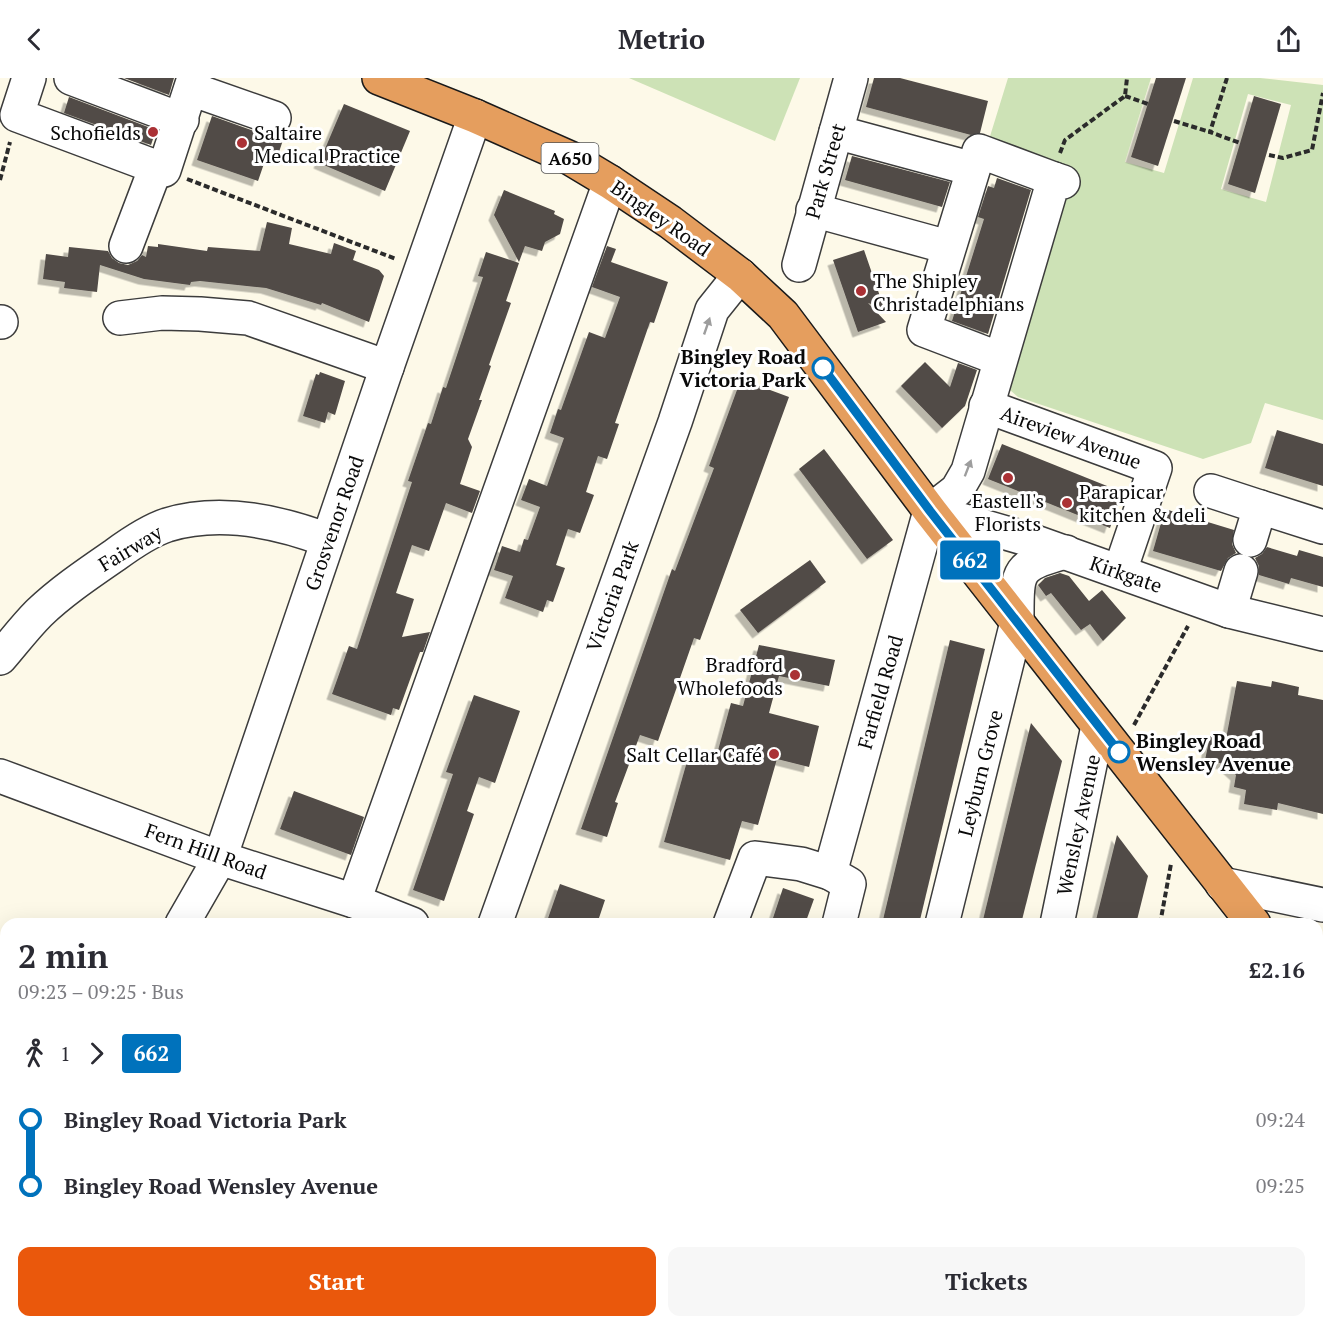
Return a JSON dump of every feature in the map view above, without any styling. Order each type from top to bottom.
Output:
[{"type":"highway","name":"Bingley Road","points":[[379,78],[475,116],[570,158],[670,222],[740,275],[783,315],[930,511]]},
{"type":"highway","name":"A650","points":[[930,511],[1249,918]]},
{"type":"street","points":[[29,78],[17,115],[160,169]]},
{"type":"street","points":[[71,78],[182,120]]},
{"type":"street","name":"Park Street","points":[[799,265],[851,78]]},
{"type":"street","points":[[126,246],[182,120],[193,83],[274,118]]},
{"type":"street","name":"Grosvenor Road","points":[[185,918],[220,858],[327,540],[475,116]]},
{"type":"street","points":[[836,132],[958,165]]},
{"type":"street","points":[[930,511],[957,490],[968,471],[1000,359],[1058,181],[979,151],[924,330],[1000,359]]},
{"type":"street","points":[[354,901],[610,182]]},
{"type":"street","points":[[813,210],[937,244]]},
{"type":"street","name":"Victoria Park","points":[[497,918],[675,422],[712,310],[740,275]]},
{"type":"street","points":[[120,318],[162,314],[200,314],[248,318],[387,367]]},
{"type":"street","name":"Aireview Avenue","points":[[986,406],[1155,468],[1120,571]]},
{"type":"street","points":[[1211,491],[1323,527]]},
{"type":"street","points":[[1250,540],[1260,507]]},
{"type":"street","name":"Kirkgate","points":[[930,511],[1066,552],[1216,606],[1323,634]]},
{"type":"street","name":"Farfield Road","points":[[830,873],[930,511]]},
{"type":"street","name":"Fairway","points":[[0,658],[40,613],[81,578],[129,545],[165,526],[201,518],[237,518],[298,529],[327,540]]},
{"type":"street","name":"Leyburn Grove","points":[[943,918],[1017,622],[1017,586],[1023,570],[1037,560],[1066,552]]},
{"type":"street","points":[[1216,606],[1241,571]]},
{"type":"street","name":"Wensley Avenue","points":[[1058,918],[1098,726]]},
{"type":"street","name":"Fern Hill Road","points":[[0,776],[220,858],[354,901],[397,918]]},
{"type":"street","points":[[732,918],[755,858],[801,864],[830,873],[849,884],[840,918]]},
{"type":"street","points":[[1222,884],[1323,905]]},
{"type":"path","points":[[1058,181],[1065,140],[1125,96],[1127,78]]},
{"type":"path","points":[[1210,132],[1227,78]]},
{"type":"path","points":[[1269,155],[1282,158],[1312,150],[1323,93]]},
{"type":"path","points":[[1125,96],[1148,104]]},
{"type":"path","points":[[0,180],[17,115]]},
{"type":"path","points":[[1174,121],[1240,143]]},
{"type":"path","points":[[160,169],[422,269]]},
{"type":"path","points":[[1119,752],[1216,606]]},
{"type":"path","points":[[1161,918],[1178,828]]},
{"type":"green space","points":[[629,78],[800,78],[775,141]]},
{"type":"green space","points":[[1008,78],[1151,78],[1125,162],[1164,173],[1193,78],[1260,78],[1323,85],[1323,420],[1265,403],[1251,443],[1203,459],[1018,397],[1002,383],[1064,177],[987,146]],"holes":[[[1248,94],[1291,105],[1266,202],[1221,189]]]},
{"type":"building","points":[[124,78],[174,78],[169,95]]},
{"type":"building","points":[[874,78],[900,78],[988,101],[980,133],[971,135],[866,107]]},
{"type":"building","points":[[1156,78],[1186,78],[1158,166],[1131,157]]},
{"type":"building","points":[[1254,96],[1281,104],[1255,193],[1228,184]]},
{"type":"building","points":[[69,97],[156,130],[151,145],[64,113]]},
{"type":"building","points":[[344,104],[410,131],[385,191],[319,163]]},
{"type":"building","name":"Saltaire Medical Practice","points":[[212,116],[268,136],[285,134],[278,155],[268,152],[258,181],[197,160]]},
{"type":"building","points":[[852,156],[950,182],[942,207],[845,180]]},
{"type":"building","points":[[997,178],[1031,190],[988,334],[952,321],[984,219],[978,217],[988,186],[994,188]]},
{"type":"building","points":[[504,190],[555,211],[554,214],[564,219],[560,234],[545,242],[542,251],[525,246],[519,262],[494,215]]},
{"type":"building","points":[[267,222],[292,228],[289,244],[331,254],[334,243],[356,251],[353,260],[379,270],[384,276],[369,322],[322,303],[321,305],[266,288],[200,281],[191,282],[190,285],[144,279],[100,265],[97,292],[64,288],[65,282],[43,279],[46,254],[68,257],[69,247],[108,251],[119,263],[128,265],[137,261],[142,255],[146,257],[148,246],[158,247],[158,244],[207,251],[208,247],[260,251]]},
{"type":"building","points":[[607,246],[616,249],[611,262],[668,282],[654,323],[650,322],[615,423],[619,424],[607,459],[598,456],[586,492],[594,495],[580,533],[568,529],[556,565],[565,568],[553,602],[547,600],[543,612],[505,598],[513,576],[494,570],[502,546],[520,552],[524,539],[528,540],[540,507],[521,500],[529,479],[547,486],[564,438],[550,433],[558,409],[561,410],[589,332],[605,338],[620,297],[592,287]]},
{"type":"building","name":"The Shipley Christadelphians","points":[[864,250],[884,308],[868,303],[886,322],[858,332],[833,260]]},
{"type":"building","points":[[486,252],[519,263],[506,301],[511,303],[489,365],[491,366],[479,400],[482,400],[468,439],[472,447],[460,484],[480,491],[472,513],[446,503],[429,551],[412,545],[396,593],[414,599],[402,637],[430,632],[423,652],[420,652],[399,710],[393,708],[391,715],[332,694],[349,646],[357,649],[412,482],[408,481],[428,423],[431,424],[443,387],[446,388],[483,277],[478,276]]},
{"type":"building","points":[[925,362],[950,387],[958,363],[977,370],[965,406],[942,428],[901,386]]},
{"type":"building","points":[[320,372],[345,381],[335,415],[328,412],[325,423],[303,416],[316,374],[319,375]]},
{"type":"building","points":[[741,379],[789,397],[700,640],[694,638],[658,741],[640,735],[615,802],[618,803],[607,837],[581,829],[672,569],[675,571],[714,468],[709,466]]},
{"type":"building","points":[[1277,430],[1323,444],[1323,486],[1265,468]]},
{"type":"building","points":[[1002,444],[1122,492],[1110,528],[988,479]]},
{"type":"building","points":[[824,449],[893,540],[867,559],[799,469]]},
{"type":"building","points":[[1165,509],[1234,530],[1232,544],[1236,553],[1228,558],[1221,571],[1153,551]]},
{"type":"building","points":[[1267,547],[1297,556],[1299,550],[1323,557],[1323,587],[1291,578],[1289,584],[1259,575],[1259,566],[1255,558]]},
{"type":"building","points":[[810,560],[826,582],[758,633],[740,610]]},
{"type":"building","points":[[1060,573],[1069,576],[1089,601],[1102,590],[1126,618],[1103,641],[1090,624],[1081,630],[1051,593],[1046,596],[1038,585],[1045,578]]},
{"type":"building","points":[[950,640],[985,649],[920,918],[883,918]]},
{"type":"building","points":[[759,645],[835,660],[829,686],[779,676],[769,713],[819,726],[809,767],[777,759],[758,825],[742,821],[730,860],[664,842],[688,758],[714,765],[731,703],[743,706]]},
{"type":"building","points":[[1237,681],[1271,687],[1272,681],[1299,687],[1298,695],[1323,700],[1323,814],[1278,803],[1277,810],[1244,804],[1246,790],[1234,787],[1236,775],[1224,764],[1205,760],[1210,736],[1226,739]]},
{"type":"building","points":[[474,695],[520,711],[495,783],[479,777],[467,811],[474,814],[444,901],[413,890],[453,774],[446,772]]},
{"type":"building","points":[[1031,723],[1062,761],[1023,918],[983,918]]},
{"type":"building","points":[[294,791],[364,817],[351,855],[280,829]]},
{"type":"building","points":[[1117,835],[1148,876],[1138,918],[1096,918]]},
{"type":"building","points":[[560,884],[605,900],[599,918],[548,918]]},
{"type":"building","points":[[783,888],[814,899],[807,918],[773,918]]},
{"type":"bus line","name":"662","points":[[823,368],[930,511],[1119,752]]},
{"type":"place","name":"Schofields","points":[[153,132]]},
{"type":"place","name":"Saltaire Medical Practice","points":[[242,143]]},
{"type":"place","name":"The Shipley Christadelphians","points":[[861,291]]},
{"type":"place","name":"Bingley Road Victoria Park","points":[[823,368]]},
{"type":"place","name":"Eastell's Florists","points":[[1008,478]]},
{"type":"place","name":"Parapicar kitchen & deli","points":[[1067,503]]},
{"type":"place","name":"Bradford Wholefoods","points":[[795,675]]},
{"type":"place","name":"Bingley Road Wensley Avenue","points":[[1119,752]]},
{"type":"place","name":"Salt Cellar Café","points":[[774,754]]}]
